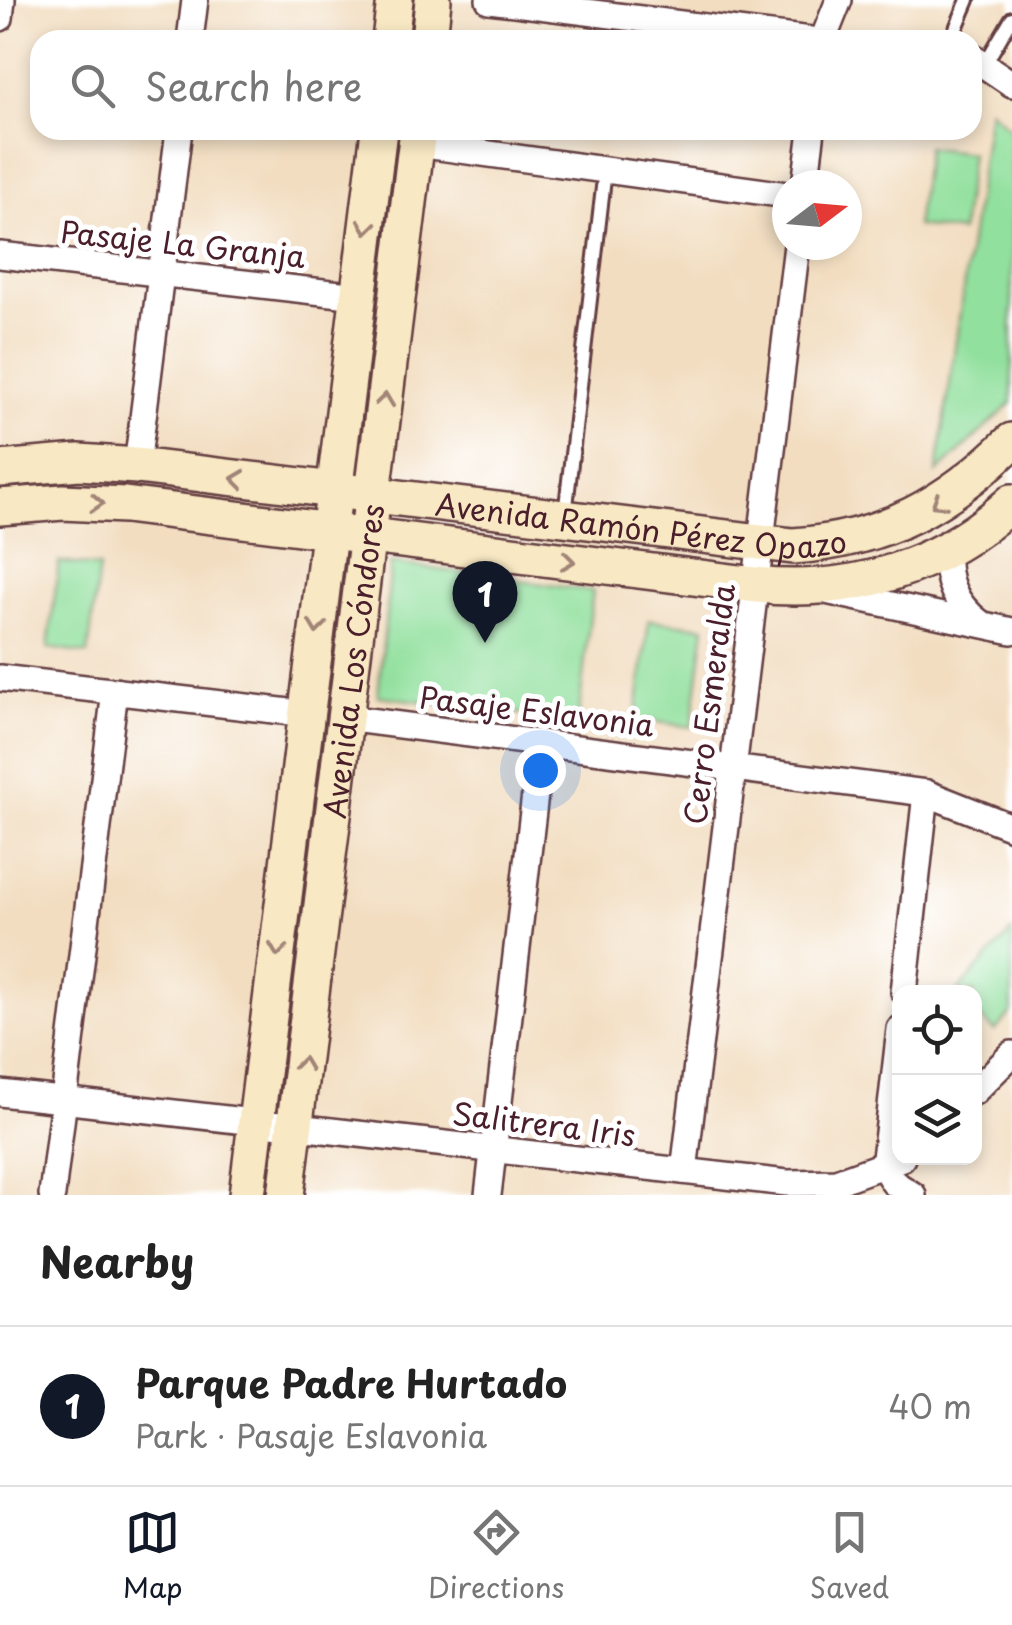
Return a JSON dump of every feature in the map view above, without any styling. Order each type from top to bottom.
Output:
[{"type":"street","points":[[0,18],[2,0]]},
{"type":"street","points":[[191,30],[194,0]]},
{"type":"street","points":[[391,30],[395,0]]},
{"type":"street","points":[[430,30],[433,0]]},
{"type":"street","points":[[489,0],[632,9],[754,30]]},
{"type":"street","points":[[827,30],[839,0]]},
{"type":"street","points":[[982,62],[1012,84]]},
{"type":"street","points":[[137,466],[177,140]]},
{"type":"street","name":"Avenida Los Cóndores","points":[[247,1195],[377,140]]},
{"type":"street","name":"Avenida Los Cóndores","points":[[286,1195],[417,140]]},
{"type":"street","points":[[434,140],[605,170],[772,193]]},
{"type":"street","points":[[807,170],[811,140]]},
{"type":"street","name":"Pasaje La Granja","points":[[0,255],[358,296]]},
{"type":"street","name":"Cerro Esmeralda","points":[[684,1171],[796,260]]},
{"type":"street","name":"Avenida Ramón Pérez Opazo","points":[[0,469],[64,462],[137,466],[761,544],[825,544],[888,529],[946,499],[1012,440]]},
{"type":"street","name":"Avenida Ramón Pérez Opazo","points":[[0,507],[94,502],[756,586],[814,588],[882,577],[947,550],[1012,502]]},
{"type":"street","points":[[947,550],[947,574],[955,596],[980,623]]},
{"type":"street","points":[[814,588],[1012,631]]},
{"type":"street","points":[[0,678],[307,714]]},
{"type":"street","points":[[52,1195],[115,692]]},
{"type":"street","name":"Pasaje Eslavonia","points":[[345,718],[926,793],[1012,827]]},
{"type":"street","points":[[488,1195],[542,743]]},
{"type":"street","points":[[905,985],[926,793]]},
{"type":"street","points":[[982,1086],[1007,1069]]},
{"type":"street","points":[[892,1075],[876,1174],[913,1195]]},
{"type":"street","points":[[0,1092],[256,1122]]},
{"type":"street","name":"Salitrera Iris","points":[[256,1122],[786,1183],[812,1184],[876,1174]]},
{"type":"lane","points":[[955,30],[968,0]]},
{"type":"lane","points":[[982,56],[1012,18]]},
{"type":"lane","points":[[564,520],[605,170]]},
{"type":"green space","points":[[989,109],[1012,131],[1012,403],[937,473]]},
{"type":"green space","points":[[927,147],[971,153],[961,232],[916,226]]},
{"type":"green space","points":[[59,562],[99,567],[88,654],[48,648]]},
{"type":"green space","points":[[391,563],[593,591],[578,721],[378,696]]},
{"type":"green space","points":[[649,620],[705,627],[692,727],[636,719]]},
{"type":"green space","points":[[1012,931],[1012,1012],[995,1031],[982,1019],[982,985],[963,985]]},
{"type":"place","name":"Parque Padre Hurtado","points":[[485,643]]}]
